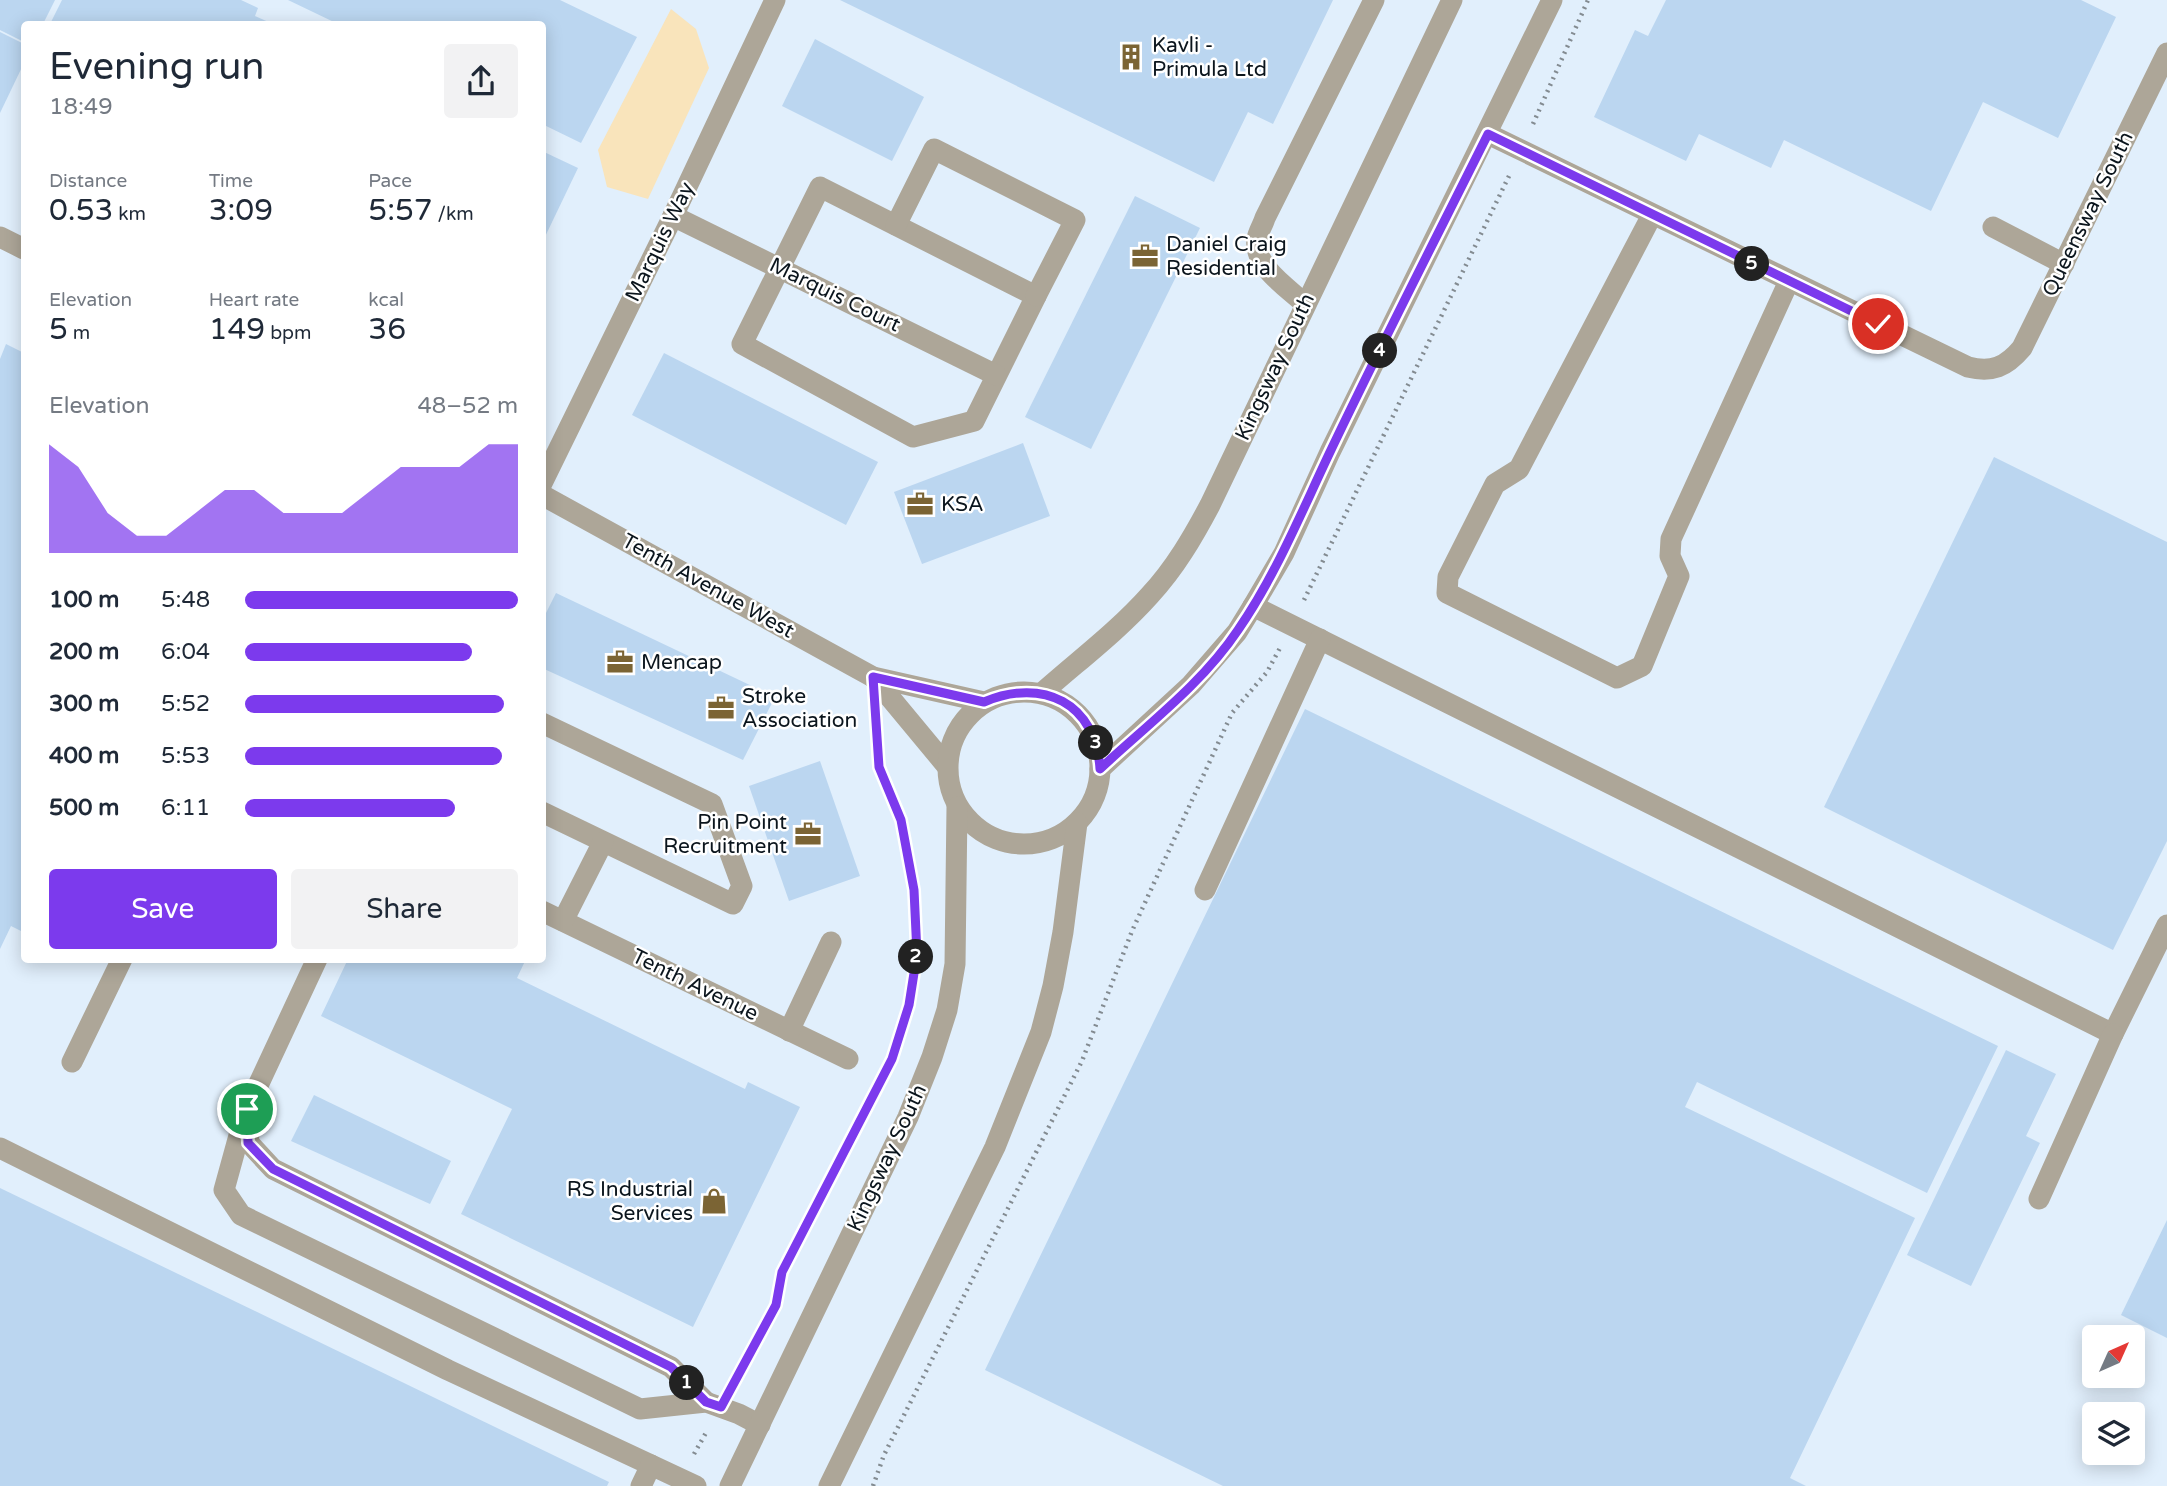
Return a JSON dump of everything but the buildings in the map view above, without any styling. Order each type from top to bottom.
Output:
[{"type":"street","points":[[1305,304],[1271,273],[1259,257],[1257,240],[1265,218],[1374,0]]},
{"type":"street","name":"Kingsway South","points":[[1042,693],[1150,596],[1173,567],[1210,505],[1452,0]]},
{"type":"street","points":[[1100,769],[1191,685],[1237,632],[1253,606],[1284,553],[1336,440],[1552,0]]},
{"type":"street","name":"Marquis Way","points":[[546,475],[673,216],[769,2]]},
{"type":"street","name":"Queensway South","points":[[1788,281],[1968,367],[1990,370],[2000,367],[2022,348],[2167,53]]},
{"type":"street","points":[[1488,134],[1788,281],[1671,538],[1670,556],[1679,576],[1642,666],[1617,678],[1447,593],[1448,577],[1495,484],[1519,469],[1652,215]]},
{"type":"street","points":[[896,225],[934,149],[1075,220],[974,421],[913,437],[742,344],[820,187],[1036,296]]},
{"type":"street","name":"Marquis Court","points":[[673,216],[996,375]]},
{"type":"street","points":[[1993,227],[2064,264]]},
{"type":"street","points":[[0,237],[21,248]]},
{"type":"street","name":"Tenth Avenue West","points":[[546,497],[873,677],[984,702]]},
{"type":"street","points":[[1253,606],[2113,1034]]},
{"type":"street","points":[[1205,890],[1320,639]]},
{"type":"street","name":"Tenth Avenue West","points":[[873,677],[946,765]]},
{"type":"street","name":"Kingsway South","points":[[946,765],[949,787],[957,807],[970,823],[987,835],[1006,843],[1041,843],[1058,836],[1077,823],[1089,808],[1097,789],[1099,749],[1085,721],[1074,709],[1059,699],[1042,693],[1021,691],[984,702]]},
{"type":"street","points":[[946,765],[949,748],[959,730],[984,702]]},
{"type":"street","points":[[546,725],[712,804],[742,886],[733,904],[546,814]]},
{"type":"street","name":"Kingsway South","points":[[730,1486],[908,1117],[932,1057],[947,1010],[955,964],[957,807]]},
{"type":"street","name":"Kingsway South","points":[[829,1486],[995,1147],[1041,1032],[1060,946],[1077,823]]},
{"type":"street","points":[[563,921],[603,842]]},
{"type":"street","name":"Tenth Avenue","points":[[546,913],[848,1059]]},
{"type":"street","points":[[2039,1199],[2113,1034],[2167,925]]},
{"type":"street","points":[[789,1031],[831,942]]},
{"type":"street","points":[[72,1062],[120,963]]},
{"type":"street","points":[[315,963],[247,1109],[224,1190],[241,1215],[640,1409],[714,1404]]},
{"type":"street","points":[[247,1109],[248,1143],[273,1169],[671,1367],[714,1404],[760,1425]]},
{"type":"street","points":[[0,1147],[448,1370],[689,1482]]},
{"type":"street","points":[[641,1486],[651,1465]]},
{"type":"path","points":[[873,1486],[884,1455],[1082,1061],[1132,931],[1232,713],[1267,673],[1292,625],[1521,151],[1588,0]]},
{"type":"path","points":[[689,1482],[714,1404],[776,1305],[782,1272],[892,1059],[909,1005],[917,954],[914,890],[901,820],[879,767],[873,677]]},
{"type":"shaded area","points":[[0,0],[2167,0],[2167,1486],[0,1486]]},
{"type":"shaded area","points":[[671,9],[696,29],[709,68],[648,199],[607,187],[598,150]]},
{"type":"place","name":"Kavli - Primula Ltd","points":[[1131,57]]},
{"type":"place","name":"Daniel Craig Residential","points":[[1145,256]]},
{"type":"place","name":"KSA","points":[[920,504]]},
{"type":"place","name":"Mencap","points":[[620,662]]},
{"type":"place","name":"Stroke Association","points":[[721,708]]},
{"type":"place","name":"Pin Point Recruitment","points":[[808,834]]},
{"type":"place","name":"RS Industrial Services","points":[[714,1201]]},
{"type":"route","points":[[247,1109],[248,1143],[273,1169],[671,1367],[706,1402],[721,1407],[776,1305],[782,1272],[892,1059],[909,1005],[917,954],[914,890],[901,820],[879,767],[873,677],[984,702],[1021,691],[1042,693],[1059,699],[1074,709],[1093,734],[1099,749],[1100,769],[1213,662],[1253,606],[1284,553],[1330,452],[1488,134],[1878,324]]}]
